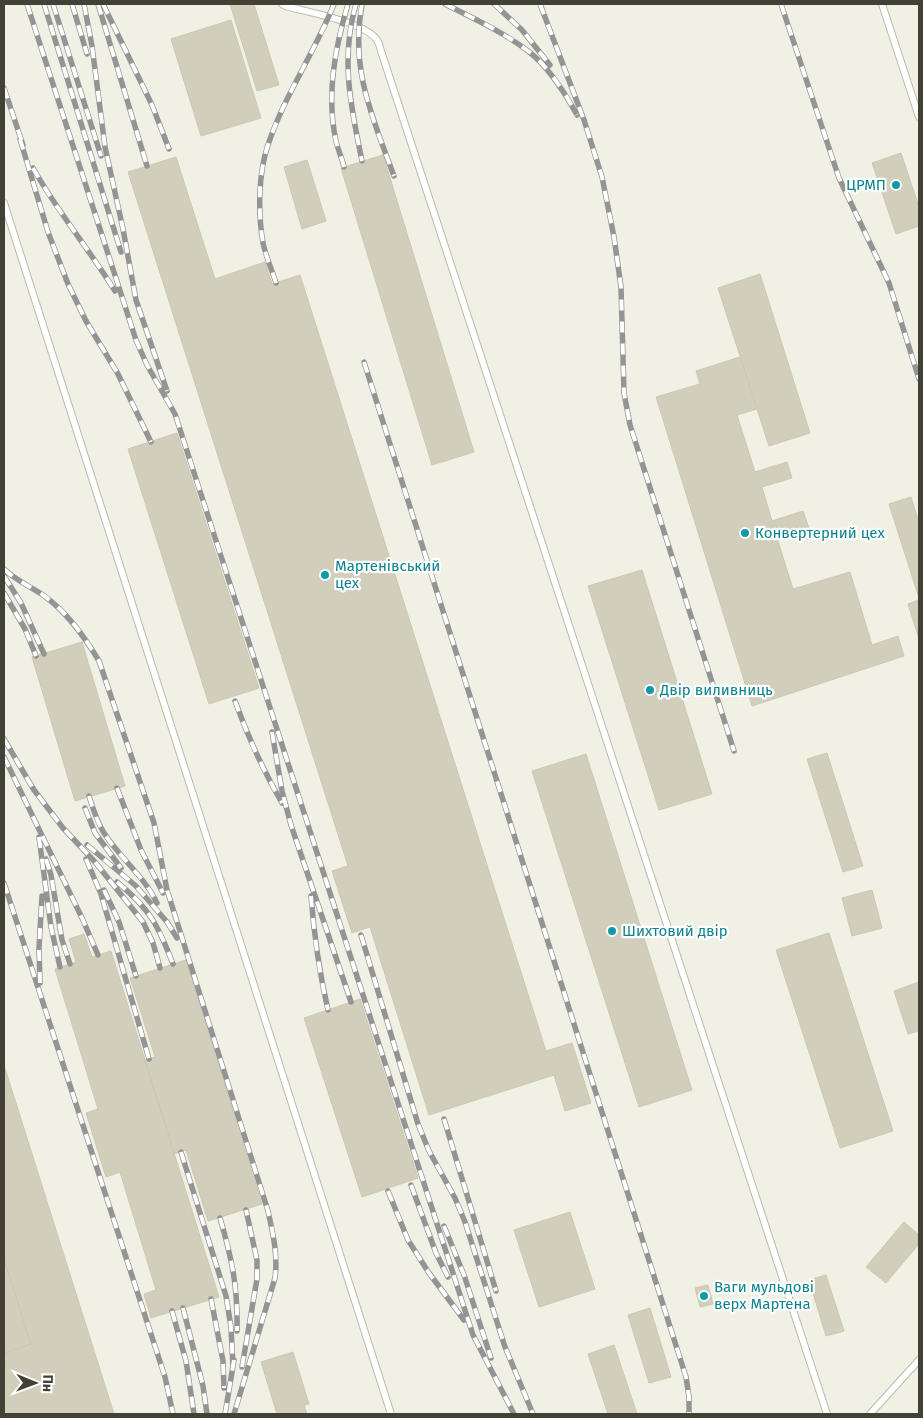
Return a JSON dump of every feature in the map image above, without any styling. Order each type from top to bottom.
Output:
[{"type":"lane","points":[[282,4],[358,26],[369,32],[377,40],[827,1414]]},
{"type":"lane","points":[[882,4],[919,117]]},
{"type":"lane","points":[[4,203],[391,1414]]},
{"type":"lane","points":[[870,1414],[919,1360]]},
{"type":"building","points":[[230,4],[254,4],[279,85],[257,91]]},
{"type":"building","points":[[231,20],[261,118],[201,136],[171,39]]},
{"type":"building","name":"ЦРМП","points":[[901,153],[919,207],[919,226],[896,234],[872,163]]},
{"type":"building","points":[[383,155],[474,452],[432,465],[341,168]]},
{"type":"building","name":"Мартенівський цех","points":[[176,157],[215,279],[265,262],[272,284],[300,275],[546,1051],[572,1043],[591,1103],[565,1111],[554,1075],[429,1115],[370,927],[352,933],[332,871],[348,866],[128,172]]},
{"type":"building","points":[[307,160],[326,221],[302,229],[284,167]]},
{"type":"building","points":[[760,274],[810,433],[769,446],[718,288]]},
{"type":"building","name":"Конвертерний цех","points":[[740,357],[757,409],[737,415],[755,472],[787,462],[792,478],[762,487],[772,521],[803,511],[809,528],[777,538],[793,589],[850,572],[872,645],[898,636],[904,656],[752,706],[656,397],[700,384],[696,371]]},
{"type":"building","points":[[177,433],[259,688],[209,704],[128,449]]},
{"type":"building","points":[[911,497],[919,523],[919,598],[889,504]]},
{"type":"building","name":"Двір виливниць","points":[[642,570],[712,794],[659,810],[588,586]]},
{"type":"building","points":[[919,600],[919,639],[908,604]]},
{"type":"building","points":[[82,642],[125,786],[75,801],[32,657]]},
{"type":"building","points":[[827,753],[863,866],[843,872],[807,759]]},
{"type":"building","name":"Шихтовий двір","points":[[586,754],[692,1090],[639,1107],[532,771]]},
{"type":"building","points":[[872,890],[882,928],[852,936],[842,898]]},
{"type":"building","points":[[829,933],[893,1131],[840,1148],[776,950]]},
{"type":"building","points":[[84,934],[92,957],[111,951],[219,1297],[151,1318],[144,1294],[156,1290],[120,1172],[106,1177],[86,1113],[98,1109],[55,969],[76,962],[69,939]]},
{"type":"building","points":[[186,960],[262,1204],[208,1221],[186,1150],[174,1154],[145,1060],[155,1057],[130,978]]},
{"type":"building","points":[[919,982],[919,1031],[908,1034],[894,991]]},
{"type":"building","points":[[360,999],[418,1178],[362,1197],[304,1018]]},
{"type":"building","points":[[4,1065],[114,1414],[4,1414],[4,1353],[31,1344],[4,1259]]},
{"type":"building","points":[[570,1212],[595,1289],[539,1307],[514,1230]]},
{"type":"building","points":[[904,1222],[919,1235],[919,1244],[886,1283],[866,1267]]},
{"type":"building","points":[[4,1259],[31,1344],[4,1353]]},
{"type":"building","points":[[826,1275],[844,1331],[826,1336],[809,1280]]},
{"type":"building","name":"Ваги мульдові верх Мартена","points":[[708,1285],[713,1304],[700,1307],[695,1288]]},
{"type":"building","points":[[650,1308],[671,1377],[649,1383],[628,1315]]},
{"type":"building","points":[[614,1345],[637,1414],[608,1414],[588,1354]]},
{"type":"building","points":[[293,1352],[309,1404],[304,1405],[307,1414],[277,1414],[261,1362]]},
{"type":"railway","points":[[27,4],[136,340],[147,365],[175,414],[473,1335],[514,1414]]},
{"type":"railway","points":[[44,4],[121,252]]},
{"type":"railway","points":[[53,4],[101,156]]},
{"type":"railway","points":[[72,4],[87,54]]},
{"type":"railway","points":[[84,4],[92,46],[105,147],[136,300],[167,391]]},
{"type":"railway","points":[[98,4],[147,166]]},
{"type":"railway","points":[[103,4],[152,105],[169,149]]},
{"type":"railway","points":[[276,283],[264,248],[261,232],[260,194],[262,168],[268,145],[282,109],[334,4]]},
{"type":"railway","points":[[344,167],[333,124],[332,89],[339,38],[348,4]]},
{"type":"railway","points":[[356,4],[351,24],[348,64],[351,102],[362,161]]},
{"type":"railway","points":[[362,4],[359,28],[361,71],[371,112],[394,176]]},
{"type":"railway","points":[[445,4],[498,31],[536,57],[550,72],[577,115]]},
{"type":"railway","points":[[494,4],[522,30],[550,65]]},
{"type":"railway","points":[[540,4],[584,120],[602,177],[614,237],[621,287],[624,393],[630,425],[734,751]]},
{"type":"railway","points":[[781,4],[839,178],[889,283],[919,379]]},
{"type":"railway","points":[[4,88],[23,145]]},
{"type":"railway","points":[[20,139],[48,232],[68,284],[86,321],[118,374],[151,442]]},
{"type":"railway","points":[[33,168],[115,291]]},
{"type":"railway","points":[[364,362],[686,1377],[689,1414]]},
{"type":"railway","points":[[4,569],[43,595],[60,609],[81,634],[99,661],[154,823],[167,890],[268,1211],[275,1252],[275,1278],[234,1414]]},
{"type":"railway","points":[[4,576],[21,603],[44,654]]},
{"type":"railway","points":[[4,593],[25,629],[36,656]]},
{"type":"railway","points":[[235,701],[256,753],[282,803]]},
{"type":"railway","points":[[272,732],[282,791],[291,825],[351,1002]]},
{"type":"railway","points":[[4,739],[34,790],[63,828],[95,862],[143,922],[153,943],[160,968]]},
{"type":"railway","points":[[4,757],[98,955]]},
{"type":"railway","points":[[117,788],[141,850],[163,893]]},
{"type":"railway","points":[[89,796],[97,820],[104,833],[152,893],[157,903]]},
{"type":"railway","points":[[85,808],[95,833],[121,868]]},
{"type":"railway","points":[[39,837],[51,927],[60,967]]},
{"type":"railway","points":[[87,845],[136,886],[167,922],[177,938]]},
{"type":"railway","points":[[46,859],[51,875],[62,940],[70,964]]},
{"type":"railway","points":[[86,859],[101,894],[149,1059]]},
{"type":"railway","points":[[117,882],[138,901],[152,919],[163,939],[173,964]]},
{"type":"railway","points":[[4,883],[165,1377],[173,1414]]},
{"type":"railway","points":[[104,890],[119,922],[136,976]]},
{"type":"railway","points":[[40,983],[39,948],[42,896]]},
{"type":"railway","points":[[311,896],[317,953],[328,1010]]},
{"type":"railway","points":[[361,935],[418,1124],[429,1151],[455,1198],[465,1222],[505,1347],[533,1414]]},
{"type":"railway","points":[[444,1119],[496,1291]]},
{"type":"railway","points":[[181,1152],[226,1296],[231,1327],[233,1367]]},
{"type":"railway","points":[[411,1185],[436,1253],[448,1277]]},
{"type":"railway","points":[[388,1191],[408,1240],[429,1273],[464,1320]]},
{"type":"railway","points":[[242,1367],[257,1279],[257,1260],[246,1210]]},
{"type":"railway","points":[[220,1218],[233,1273],[237,1331]]},
{"type":"railway","points":[[444,1226],[464,1275],[491,1358]]},
{"type":"railway","points":[[211,1299],[223,1361],[224,1388]]},
{"type":"railway","points":[[183,1308],[203,1386],[207,1414]]},
{"type":"railway","points":[[172,1311],[186,1361],[194,1414]]},
{"type":"railway","points":[[225,1414],[234,1360]]},
{"type":"place","name":"ЦРМП","points":[[896,185]]},
{"type":"place","name":"Конвертерний цех","points":[[745,533]]},
{"type":"place","name":"Мартенівський цех","points":[[325,575]]},
{"type":"place","name":"Двір виливниць","points":[[650,690]]},
{"type":"place","name":"Шихтовий двір","points":[[612,931]]},
{"type":"place","name":"Ваги мульдові верх Мартена","points":[[704,1296]]}]
